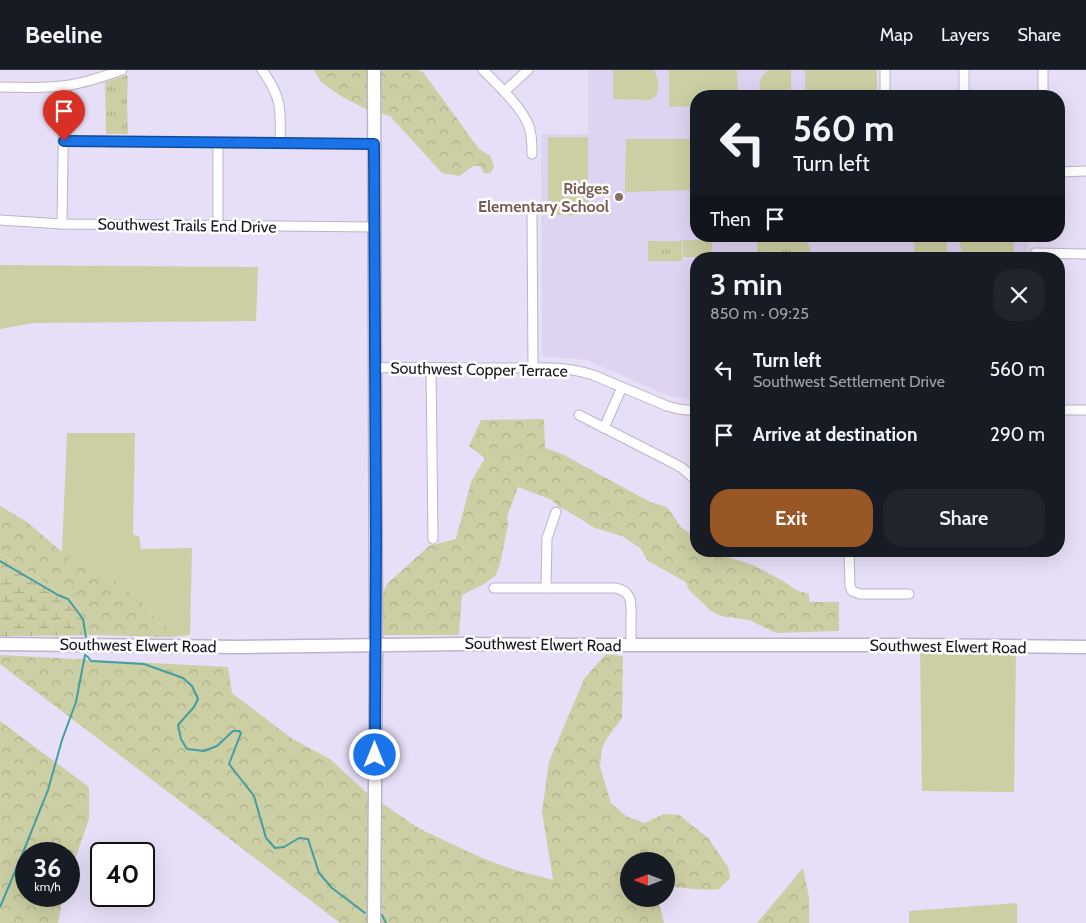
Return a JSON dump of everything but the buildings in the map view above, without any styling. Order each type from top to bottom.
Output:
[{"type":"main road","points":[[374,70],[376,645],[374,923]]},
{"type":"main road","name":"Southwest Elwert Road","points":[[0,644],[209,646],[464,644],[912,645],[1086,647]]},
{"type":"street","points":[[0,86],[64,86],[88,81],[122,70]]},
{"type":"street","points":[[262,70],[272,84],[279,100],[280,143]]},
{"type":"street","points":[[483,70],[505,92],[526,120],[532,139],[532,154]]},
{"type":"street","points":[[505,92],[528,70]]},
{"type":"street","points":[[885,70],[885,90]]},
{"type":"street","points":[[964,70],[964,90]]},
{"type":"street","points":[[1043,70],[1043,90]]},
{"type":"street","points":[[62,224],[64,86]]},
{"type":"street","points":[[64,141],[374,144]]},
{"type":"street","points":[[218,143],[218,225]]},
{"type":"street","points":[[1065,172],[1086,171]]},
{"type":"street","points":[[532,210],[533,368]]},
{"type":"street","name":"Southwest Trails End Drive","points":[[0,220],[62,224],[374,226]]},
{"type":"street","points":[[1065,254],[1086,254]]},
{"type":"street","name":"Southwest Copper Terrace","points":[[375,368],[561,368],[582,371],[667,406],[690,410]]},
{"type":"street","points":[[431,368],[433,539]]},
{"type":"street","points":[[604,428],[622,387]]},
{"type":"street","points":[[1065,410],[1086,410]]},
{"type":"street","points":[[578,415],[682,468],[690,475]]},
{"type":"street","points":[[546,588],[546,538],[556,512]]},
{"type":"street","points":[[849,557],[850,586],[855,593],[909,594]]},
{"type":"street","points":[[494,588],[614,588],[624,591],[629,596],[631,604],[631,645]]},
{"type":"shaded area","name":"Ridges Elementary School","points":[[588,70],[805,70],[805,90],[690,90],[690,242],[1028,242],[1028,252],[690,252],[690,398],[674,397],[589,361],[573,358],[546,357],[542,354],[541,134],[588,134]]},
{"type":"green space","points":[[314,70],[418,70],[423,72],[479,149],[490,156],[494,166],[491,173],[484,173],[480,166],[473,166],[459,176],[442,173],[390,116],[364,108],[341,96],[321,82]]},
{"type":"green space","points":[[613,70],[654,70],[658,83],[658,92],[649,100],[613,99]]},
{"type":"green space","points":[[669,70],[737,70],[738,90],[690,90],[690,106],[669,107]]},
{"type":"green space","points":[[768,70],[790,70],[791,90],[760,90],[760,82]]},
{"type":"green space","points":[[805,70],[877,70],[877,90],[805,90]]},
{"type":"green space","points":[[128,75],[128,134],[106,134],[105,82]]},
{"type":"green space","points":[[548,137],[588,137],[588,215],[548,215]]},
{"type":"green space","points":[[626,139],[690,139],[690,190],[625,192]]},
{"type":"green space","points":[[683,240],[690,240],[690,242],[712,242],[712,252],[690,252],[690,257],[683,257]]},
{"type":"green space","points":[[648,241],[682,241],[682,261],[648,261]]},
{"type":"green space","points":[[757,242],[806,242],[811,252],[757,252]]},
{"type":"green space","points":[[914,242],[947,242],[947,252],[914,252]]},
{"type":"green space","points":[[960,242],[1014,242],[1014,252],[961,252]]},
{"type":"green space","points":[[0,265],[258,267],[256,321],[34,323],[0,329]]},
{"type":"green space","points":[[544,419],[545,448],[560,453],[650,502],[667,507],[681,527],[690,534],[690,557],[728,557],[753,565],[796,590],[809,594],[809,602],[839,602],[839,631],[776,633],[749,620],[721,616],[711,611],[689,590],[686,582],[648,561],[640,548],[622,536],[595,528],[559,507],[552,500],[518,487],[507,517],[508,524],[496,575],[486,583],[462,595],[459,635],[384,635],[382,594],[387,584],[429,546],[456,539],[471,482],[485,458],[469,446],[481,420]]},
{"type":"green space","points":[[67,433],[135,433],[133,535],[139,536],[141,549],[192,548],[190,635],[170,637],[172,630],[157,622],[145,605],[112,578],[75,563],[62,552]]},
{"type":"green space","points":[[0,506],[27,522],[75,563],[112,578],[145,605],[157,622],[173,630],[170,637],[99,635],[88,625],[75,601],[0,554]]},
{"type":"green space","points":[[0,554],[75,601],[88,625],[99,635],[0,636]]},
{"type":"green space","points":[[920,652],[1016,653],[1014,792],[922,791]]},
{"type":"green space","points":[[606,654],[623,656],[622,718],[602,748],[600,767],[611,803],[626,816],[645,823],[664,814],[679,815],[708,838],[728,867],[730,878],[719,889],[675,888],[675,852],[620,852],[620,908],[660,908],[664,923],[340,923],[0,664],[0,655],[228,667],[232,693],[291,738],[330,759],[367,793],[420,829],[482,858],[512,869],[553,880],[542,812],[549,762],[584,679]]},
{"type":"green space","points":[[0,721],[89,787],[89,819],[80,845],[80,842],[15,842],[15,907],[61,907],[58,923],[0,923]]},
{"type":"green space","points":[[803,868],[809,897],[809,923],[757,923]]},
{"type":"green space","points":[[1017,903],[1017,923],[909,923],[909,911]]},
{"type":"waterway","points":[[0,561],[68,599],[83,619],[86,638]]},
{"type":"waterway","points":[[85,655],[91,661],[144,664],[183,678],[192,686],[198,699],[194,707],[178,725],[181,739],[187,749],[204,751],[217,746],[233,731],[239,731],[241,733],[229,764],[254,796],[266,838],[275,848],[284,847],[299,838],[308,839],[319,873],[332,888],[365,913]]},
{"type":"waterway","points":[[0,907],[48,790],[62,740],[76,702],[85,655]]},
{"type":"waterway","points":[[382,915],[386,923]]},
{"type":"place","name":"Ridges Elementary School","points":[[619,197]]},
{"type":"route","points":[[64,141],[374,144],[375,755]]}]
